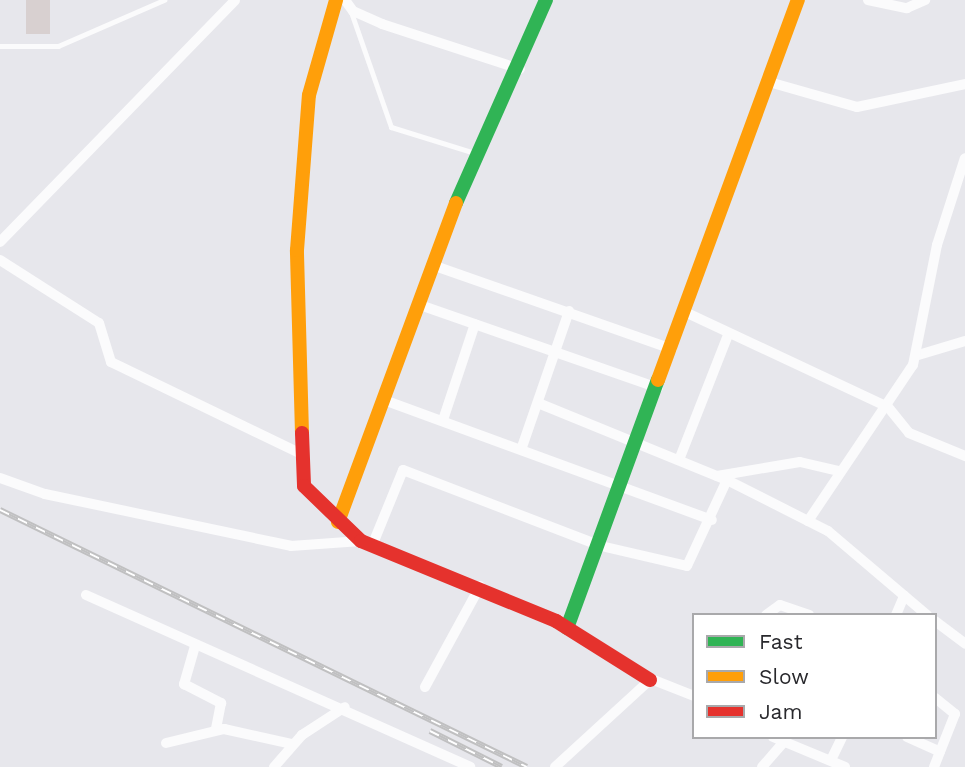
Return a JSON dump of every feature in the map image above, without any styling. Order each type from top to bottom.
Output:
[{"type":"street","points":[[0,242],[235,0]]},
{"type":"street","points":[[336,0],[310,84],[302,168],[297,250],[304,486],[338,522],[366,544],[481,586],[567,628],[650,680],[692,695]]},
{"type":"street","points":[[338,522],[421,305],[475,153],[520,69],[546,0]]},
{"type":"street","points":[[567,628],[639,444],[798,0]]},
{"type":"street","points":[[868,0],[907,8],[925,0]]},
{"type":"street","points":[[348,5],[520,69]]},
{"type":"street","points":[[769,82],[857,107],[965,84]]},
{"type":"street","points":[[808,521],[871,420],[888,407],[915,356],[937,245],[965,158]]},
{"type":"street","points":[[0,260],[99,323],[111,362],[301,454]]},
{"type":"street","points":[[435,265],[672,349]]},
{"type":"street","points":[[421,305],[658,388]]},
{"type":"street","points":[[522,447],[569,311]]},
{"type":"street","points":[[685,312],[727,335],[888,407],[909,433],[965,456]]},
{"type":"street","points":[[443,420],[475,324]]},
{"type":"street","points":[[679,460],[727,335]]},
{"type":"street","points":[[915,356],[965,341]]},
{"type":"street","points":[[384,400],[624,484],[712,520]]},
{"type":"street","points":[[538,403],[722,478],[808,521],[849,546],[925,613]]},
{"type":"street","points":[[722,478],[800,462],[838,471]]},
{"type":"street","points":[[366,544],[403,470],[601,546],[687,566],[712,520],[722,478]]},
{"type":"street","points":[[0,478],[45,494],[291,546],[366,544]]},
{"type":"street","points":[[425,687],[481,586]]},
{"type":"street","points":[[86,595],[195,646],[345,707],[470,767]]},
{"type":"street","points":[[897,613],[904,596]]},
{"type":"street","points":[[769,613],[780,605],[803,613]]},
{"type":"street","points":[[937,623],[965,644]]},
{"type":"street","points":[[195,646],[184,684],[221,703],[216,729]]},
{"type":"street","points":[[555,767],[650,680]]},
{"type":"street","points":[[934,767],[955,714],[937,700]]},
{"type":"street","points":[[274,767],[292,744],[345,707]]},
{"type":"street","points":[[166,743],[216,729],[292,744]]},
{"type":"street","points":[[831,760],[841,739]]},
{"type":"street","points":[[911,739],[940,752]]},
{"type":"street","points":[[762,767],[778,740],[845,767]]},
{"type":"lane","points":[[0,46],[58,46],[164,0]]},
{"type":"lane","points":[[348,5],[391,127],[475,153]]},
{"type":"building","points":[[26,0],[50,0],[50,34],[26,34]]},
{"type":"railway","points":[[0,510],[527,767]]},
{"type":"railway","points":[[430,731],[502,767]]},
{"type":"traffic: fast","points":[[456,203],[546,0]]},
{"type":"traffic: fast","points":[[567,628],[658,380]]},
{"type":"traffic: slow","points":[[302,433],[297,250],[309,95],[336,0]]},
{"type":"traffic: slow","points":[[658,380],[798,0]]},
{"type":"traffic: slow","points":[[338,522],[456,203]]},
{"type":"traffic: jam","points":[[302,433],[304,486],[361,541],[556,621],[650,680]]}]
